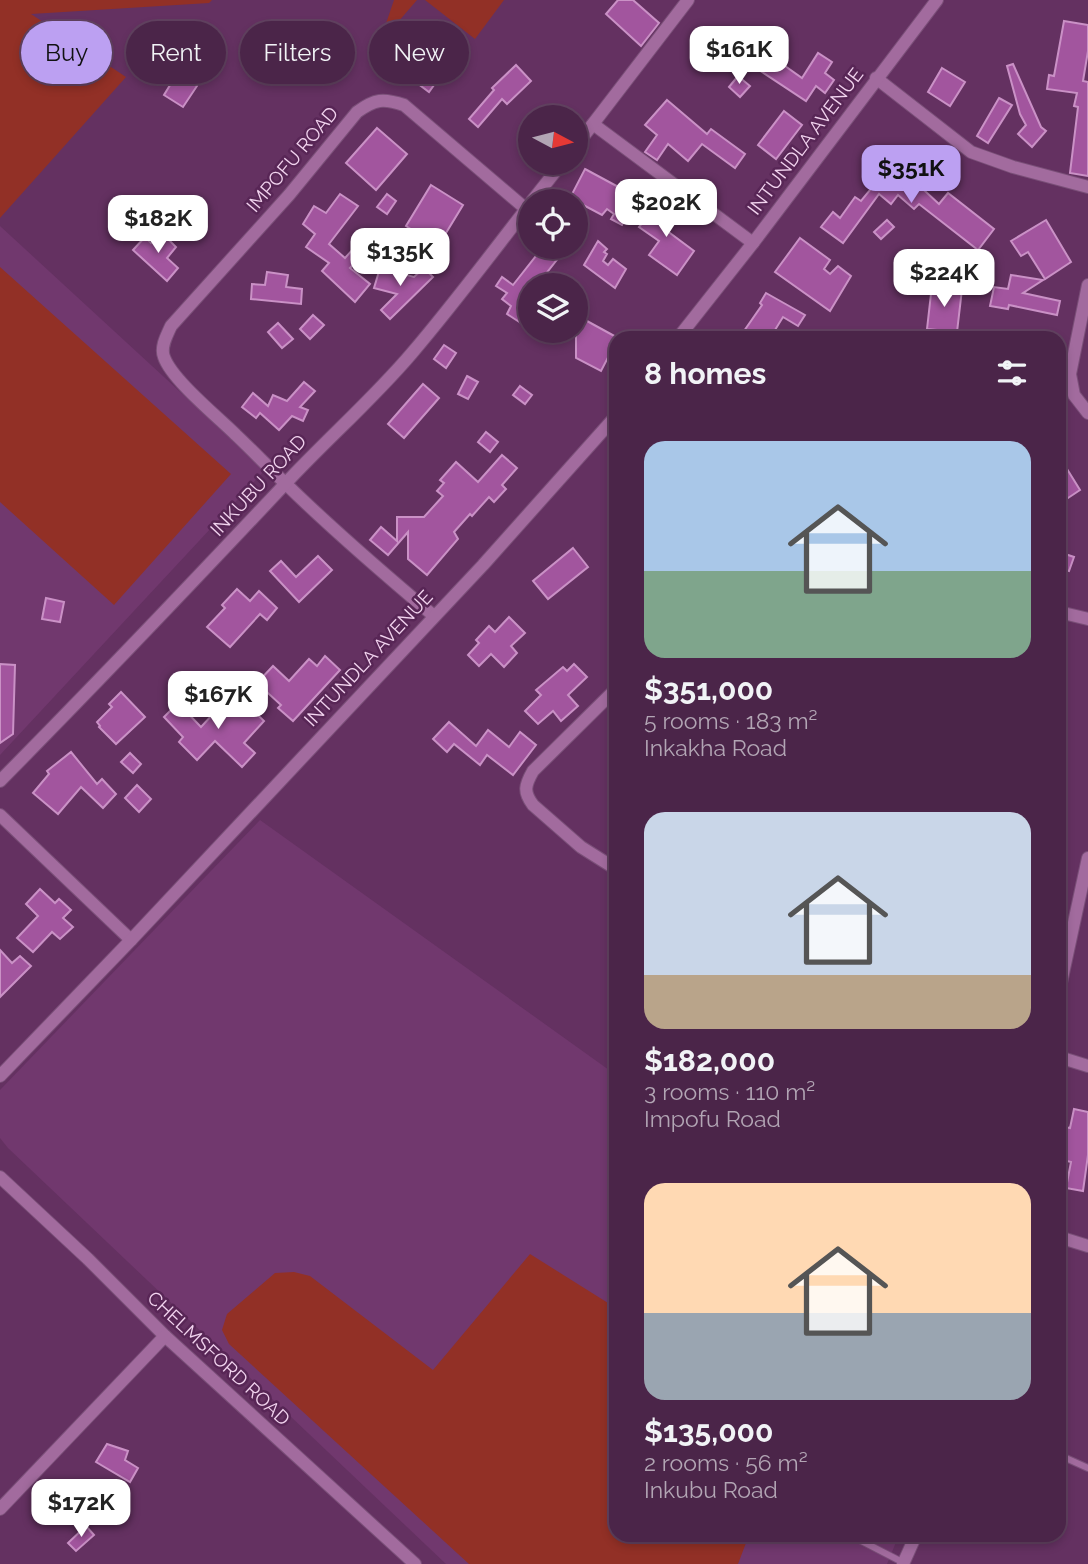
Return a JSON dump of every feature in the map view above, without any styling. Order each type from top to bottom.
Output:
[{"type":"street","points":[[588,130],[688,0]]},
{"type":"street","name":"INTUNDLA AVENUE","points":[[684,331],[937,0]]},
{"type":"street","points":[[876,78],[971,152],[1013,167],[1088,187]]},
{"type":"street","name":"IMPOFU ROAD","points":[[433,616],[285,484],[171,370],[163,351],[171,326],[289,195],[357,112],[369,104],[390,100],[404,105],[518,196]]},
{"type":"street","points":[[593,124],[753,243]]},
{"type":"street","name":"INKUBU ROAD","points":[[542,189],[553,175]]},
{"type":"street","name":"INKUBU ROAD","points":[[0,781],[410,355],[518,219]]},
{"type":"street","points":[[1088,285],[1070,374],[1074,395],[1088,413]]},
{"type":"street","name":"INTUNDLA AVENUE","points":[[0,1076],[609,430]]},
{"type":"street","points":[[1066,614],[1088,619]]},
{"type":"street","points":[[609,696],[533,771],[526,788],[527,797],[533,805],[581,847],[609,865]]},
{"type":"street","points":[[0,816],[131,940]]},
{"type":"street","points":[[1066,964],[1085,889],[1088,858]]},
{"type":"street","points":[[1066,1059],[1088,1066]]},
{"type":"street","name":"CHELMSFORD ROAD","points":[[0,1177],[165,1336],[415,1564]]},
{"type":"street","points":[[1066,1239],[1088,1246]]},
{"type":"street","points":[[0,1509],[165,1336]]},
{"type":"street","points":[[904,1563],[913,1542]]},
{"type":"lane","points":[[1066,1458],[1088,1468]]},
{"type":"lane","points":[[864,1542],[904,1563]]},
{"type":"shaded area","points":[[0,0],[212,0],[209,3],[31,14],[42,21],[21,21],[21,84],[112,84],[112,68],[126,77],[0,218]]},
{"type":"shaded area","points":[[394,0],[417,0],[399,21],[387,21]]},
{"type":"shaded area","points":[[425,0],[504,0],[475,39],[469,34],[469,21],[452,21]]},
{"type":"shaded area","points":[[0,226],[265,470],[0,755]]},
{"type":"shaded area","points":[[0,267],[231,474],[114,605],[0,502]]},
{"type":"shaded area","points":[[260,820],[609,1070],[609,1542],[896,1542],[887,1564],[446,1564],[8,1148],[0,1138],[0,1090]]},
{"type":"shaded area","points":[[530,1254],[609,1304],[609,1542],[746,1542],[738,1564],[469,1564],[229,1344],[222,1330],[227,1314],[275,1273],[294,1272],[310,1276],[433,1370]]},
{"type":"building","points":[[618,0],[633,0],[659,23],[641,46],[606,14]]},
{"type":"building","points":[[1064,21],[1088,25],[1088,51],[1083,81],[1088,82],[1088,176],[1070,173],[1078,107],[1074,106],[1077,93],[1047,89],[1049,75],[1054,76]]},
{"type":"building","points":[[764,51],[802,78],[818,53],[832,62],[825,73],[834,80],[825,93],[816,86],[806,101],[753,66]]},
{"type":"building","points":[[1013,64],[1041,127],[1046,131],[1032,147],[1018,134],[1026,125],[1020,114],[1007,66]]},
{"type":"building","points":[[516,65],[531,81],[507,104],[502,99],[478,127],[469,119],[494,90],[492,88]]},
{"type":"building","points":[[942,68],[965,82],[950,106],[928,92]]},
{"type":"building","points":[[738,76],[750,86],[740,97],[729,87]]},
{"type":"building","points":[[171,84],[197,86],[183,107],[164,95]]},
{"type":"building","points":[[418,84],[435,84],[429,92]]},
{"type":"building","points":[[999,98],[1012,105],[988,143],[977,136]]},
{"type":"building","points":[[667,100],[707,134],[711,129],[745,154],[735,168],[702,144],[688,161],[668,144],[657,160],[645,152],[657,135],[645,125]]},
{"type":"building","points":[[784,111],[802,125],[776,159],[758,145]]},
{"type":"building","points":[[377,128],[407,154],[376,190],[346,163]]},
{"type":"building","points":[[903,150],[923,166],[912,179],[939,204],[948,193],[994,229],[978,250],[919,204],[914,209],[898,195],[891,204],[879,194],[843,243],[821,227],[833,212],[840,218],[855,197],[861,201]]},
{"type":"building","points":[[588,171],[637,197],[622,225],[611,219],[614,214],[607,209],[602,215],[588,208],[588,189],[575,189],[582,175],[588,175]]},
{"type":"building","points":[[431,185],[463,205],[438,246],[406,226]]},
{"type":"building","points":[[340,194],[358,206],[329,244],[345,258],[364,237],[372,245],[350,268],[370,284],[355,302],[322,271],[329,263],[306,247],[315,234],[303,224],[314,206],[326,213]]},
{"type":"building","points":[[387,194],[396,201],[387,214],[377,207]]},
{"type":"building","points":[[660,201],[678,215],[666,230],[694,251],[677,275],[649,255],[659,241],[639,227]]},
{"type":"building","points":[[887,220],[894,227],[881,239],[874,232]]},
{"type":"building","points":[[1046,220],[1071,262],[1045,279],[1028,252],[1021,256],[1011,241]]},
{"type":"building","points":[[161,232],[176,247],[167,258],[178,268],[167,281],[133,250],[145,237],[151,243]]},
{"type":"building","points":[[800,238],[830,260],[824,269],[830,274],[838,266],[851,276],[830,311],[775,272]]},
{"type":"building","points":[[598,241],[607,249],[603,261],[608,265],[613,259],[626,269],[615,288],[584,265]]},
{"type":"building","points":[[534,259],[558,259],[546,273],[522,273]]},
{"type":"building","points":[[977,259],[992,262],[991,272],[975,270]]},
{"type":"building","points":[[380,268],[414,277],[424,268],[433,277],[390,319],[381,310],[397,294],[374,288]]},
{"type":"building","points":[[267,272],[288,275],[286,287],[302,289],[301,304],[251,299],[252,284],[265,285]]},
{"type":"building","points":[[1011,275],[1043,280],[1023,293],[1060,301],[1057,315],[1009,305],[1008,309],[990,306],[994,287],[1008,289]]},
{"type":"building","points":[[502,277],[513,285],[518,279],[518,321],[507,314],[511,306],[502,299],[507,293],[496,286]]},
{"type":"building","points":[[932,285],[962,289],[957,331],[927,329]]},
{"type":"building","points":[[766,293],[805,315],[798,326],[783,317],[774,331],[744,331],[762,305],[760,303]]},
{"type":"building","points":[[313,315],[324,325],[310,339],[300,329]]},
{"type":"building","points":[[588,322],[609,333],[609,356],[601,371],[576,358],[576,343],[588,343]]},
{"type":"building","points":[[278,323],[293,339],[282,348],[268,332]]},
{"type":"building","points":[[444,345],[456,353],[446,368],[434,359]]},
{"type":"building","points":[[467,376],[478,382],[468,399],[458,394]]},
{"type":"building","points":[[304,382],[315,391],[300,407],[308,410],[303,421],[292,416],[279,430],[260,413],[256,418],[242,407],[253,393],[268,406],[273,395],[287,401]]},
{"type":"building","points":[[423,384],[439,398],[404,438],[388,424]]},
{"type":"building","points":[[520,386],[532,395],[525,404],[513,395]]},
{"type":"building","points":[[486,432],[498,442],[490,452],[478,442]]},
{"type":"building","points":[[502,455],[517,468],[502,485],[506,489],[494,502],[489,497],[472,516],[470,514],[454,532],[458,539],[427,575],[408,559],[408,532],[388,555],[370,540],[381,527],[397,541],[397,517],[424,517],[443,496],[437,491],[444,483],[440,480],[456,462],[478,482]]},
{"type":"building","points":[[1066,467],[1080,490],[1066,499]]},
{"type":"building","points":[[573,548],[588,567],[548,599],[533,581]]},
{"type":"building","points":[[1066,554],[1074,557],[1069,571],[1066,570]]},
{"type":"building","points":[[318,556],[332,570],[299,602],[270,571],[281,561],[296,577]]},
{"type":"building","points":[[237,589],[250,601],[259,591],[277,608],[267,620],[260,614],[230,647],[207,627],[225,608],[222,605]]},
{"type":"building","points":[[46,598],[64,602],[60,622],[42,619]]},
{"type":"building","points":[[509,617],[525,633],[511,646],[517,653],[504,667],[491,654],[479,666],[468,655],[479,643],[476,640],[489,626],[495,632]]},
{"type":"building","points":[[325,656],[340,670],[293,721],[278,708],[281,705],[257,683],[273,666],[289,681],[309,659],[317,666]]},
{"type":"building","points":[[0,664],[15,665],[13,734],[0,743]]},
{"type":"building","points":[[574,664],[587,677],[568,695],[578,706],[561,721],[553,711],[538,724],[525,711],[541,695],[536,690],[563,667],[567,671]]},
{"type":"building","points":[[121,692],[145,717],[116,744],[97,722],[112,707],[109,704]]},
{"type":"building","points":[[239,697],[264,721],[244,743],[255,753],[242,767],[215,741],[197,760],[179,742],[183,737],[164,717],[178,703],[201,727],[214,713],[219,718]]},
{"type":"building","points":[[449,722],[476,746],[488,730],[509,747],[520,732],[536,745],[513,775],[487,755],[480,765],[454,744],[447,752],[433,739]]},
{"type":"building","points":[[71,752],[97,784],[102,779],[116,794],[103,808],[81,787],[58,814],[33,793],[49,774],[47,771]]},
{"type":"building","points":[[130,753],[141,764],[133,773],[121,762]]},
{"type":"building","points":[[137,785],[151,799],[139,812],[125,798]]},
{"type":"building","points":[[40,889],[55,903],[59,899],[71,910],[63,918],[73,927],[60,939],[52,932],[33,952],[17,938],[38,916],[26,904]]},
{"type":"building","points":[[0,950],[12,963],[20,956],[31,966],[0,997]]},
{"type":"building","points":[[1074,1109],[1088,1112],[1088,1155],[1083,1191],[1066,1188],[1071,1162],[1066,1161],[1066,1127],[1070,1128]]},
{"type":"building","points":[[107,1444],[128,1451],[125,1460],[138,1468],[130,1482],[96,1462]]},
{"type":"building","points":[[86,1526],[94,1535],[76,1551],[68,1543]]}]
